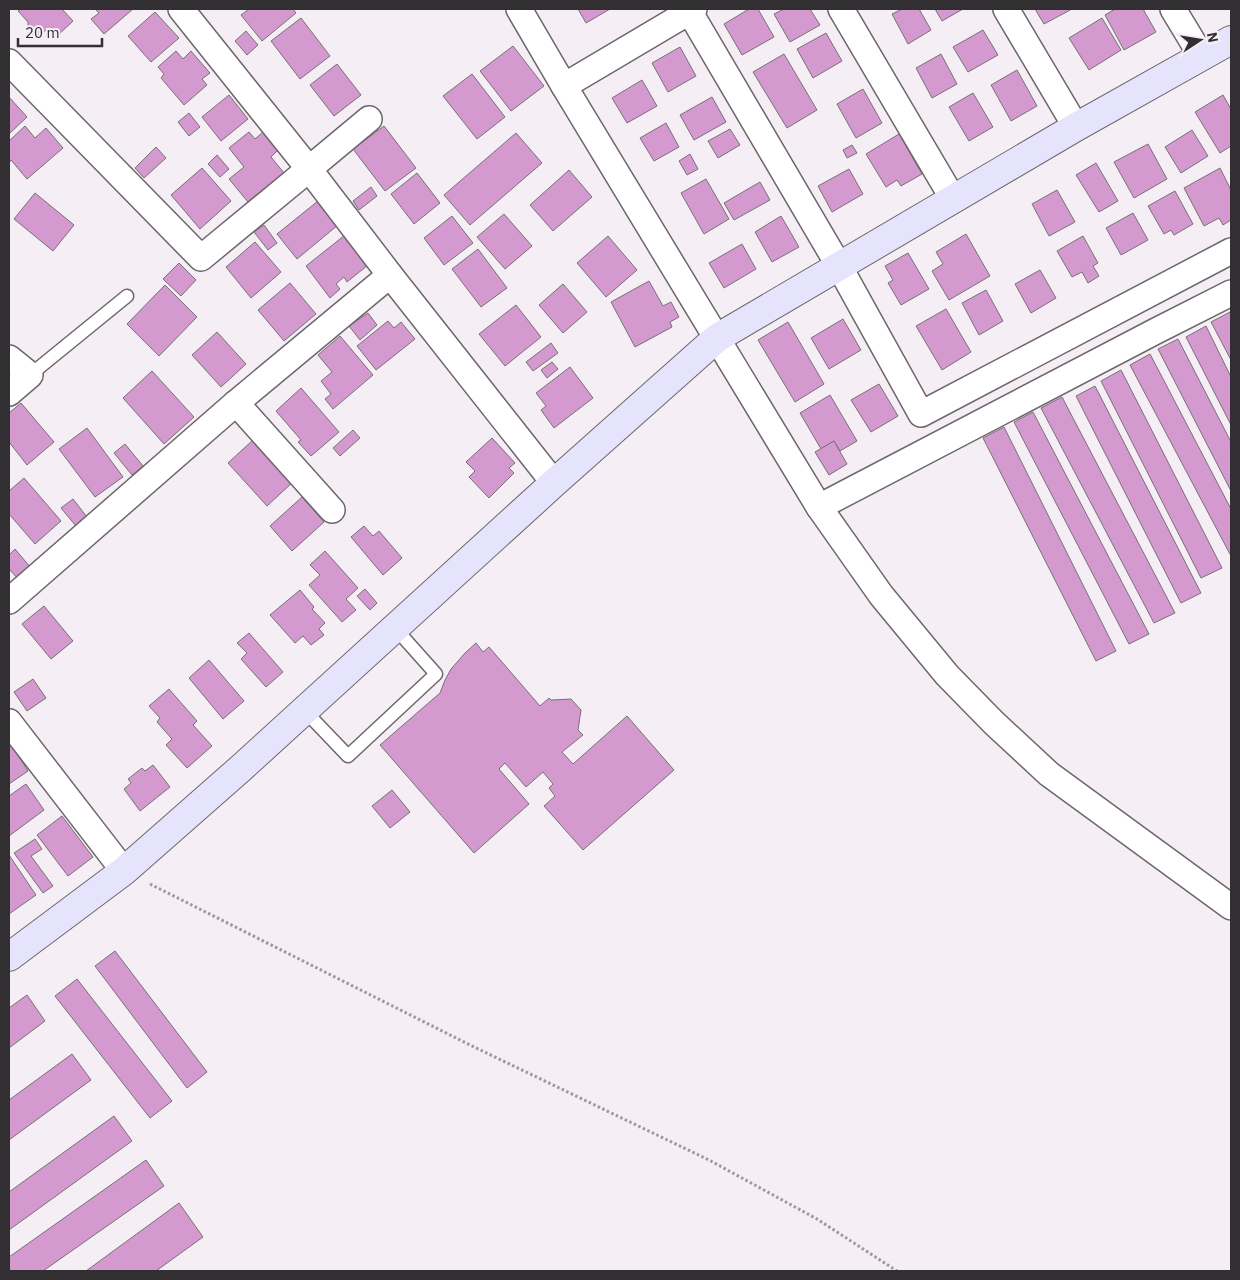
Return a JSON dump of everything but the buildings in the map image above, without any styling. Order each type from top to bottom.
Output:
[{"type":"street","points":[[181,9],[309,169],[554,483]]},
{"type":"street","points":[[519,9],[819,508],[881,595],[947,675],[994,723],[1049,774],[1231,907]]},
{"type":"street","points":[[841,9],[953,199]]},
{"type":"street","points":[[1006,9],[1076,126]]},
{"type":"street","points":[[1173,9],[1202,57]]},
{"type":"street","points":[[564,86],[691,10],[922,414],[1231,251]]},
{"type":"street","points":[[9,957],[124,870],[240,769],[554,483],[717,338],[1076,126],[1231,40]]},
{"type":"street","points":[[9,62],[201,258],[369,119]]},
{"type":"street","points":[[9,601],[236,403],[390,275]]},
{"type":"street","points":[[819,508],[1231,293]]},
{"type":"street","points":[[9,358],[30,374],[9,393]]},
{"type":"street","points":[[236,403],[332,510]]},
{"type":"street","points":[[9,722],[124,870]]},
{"type":"lane","points":[[30,374],[127,296]]},
{"type":"lane","points":[[304,710],[348,756],[436,674],[395,628]]},
{"type":"path","points":[[124,870],[470,1045],[709,1160],[817,1219],[897,1271]]}]
